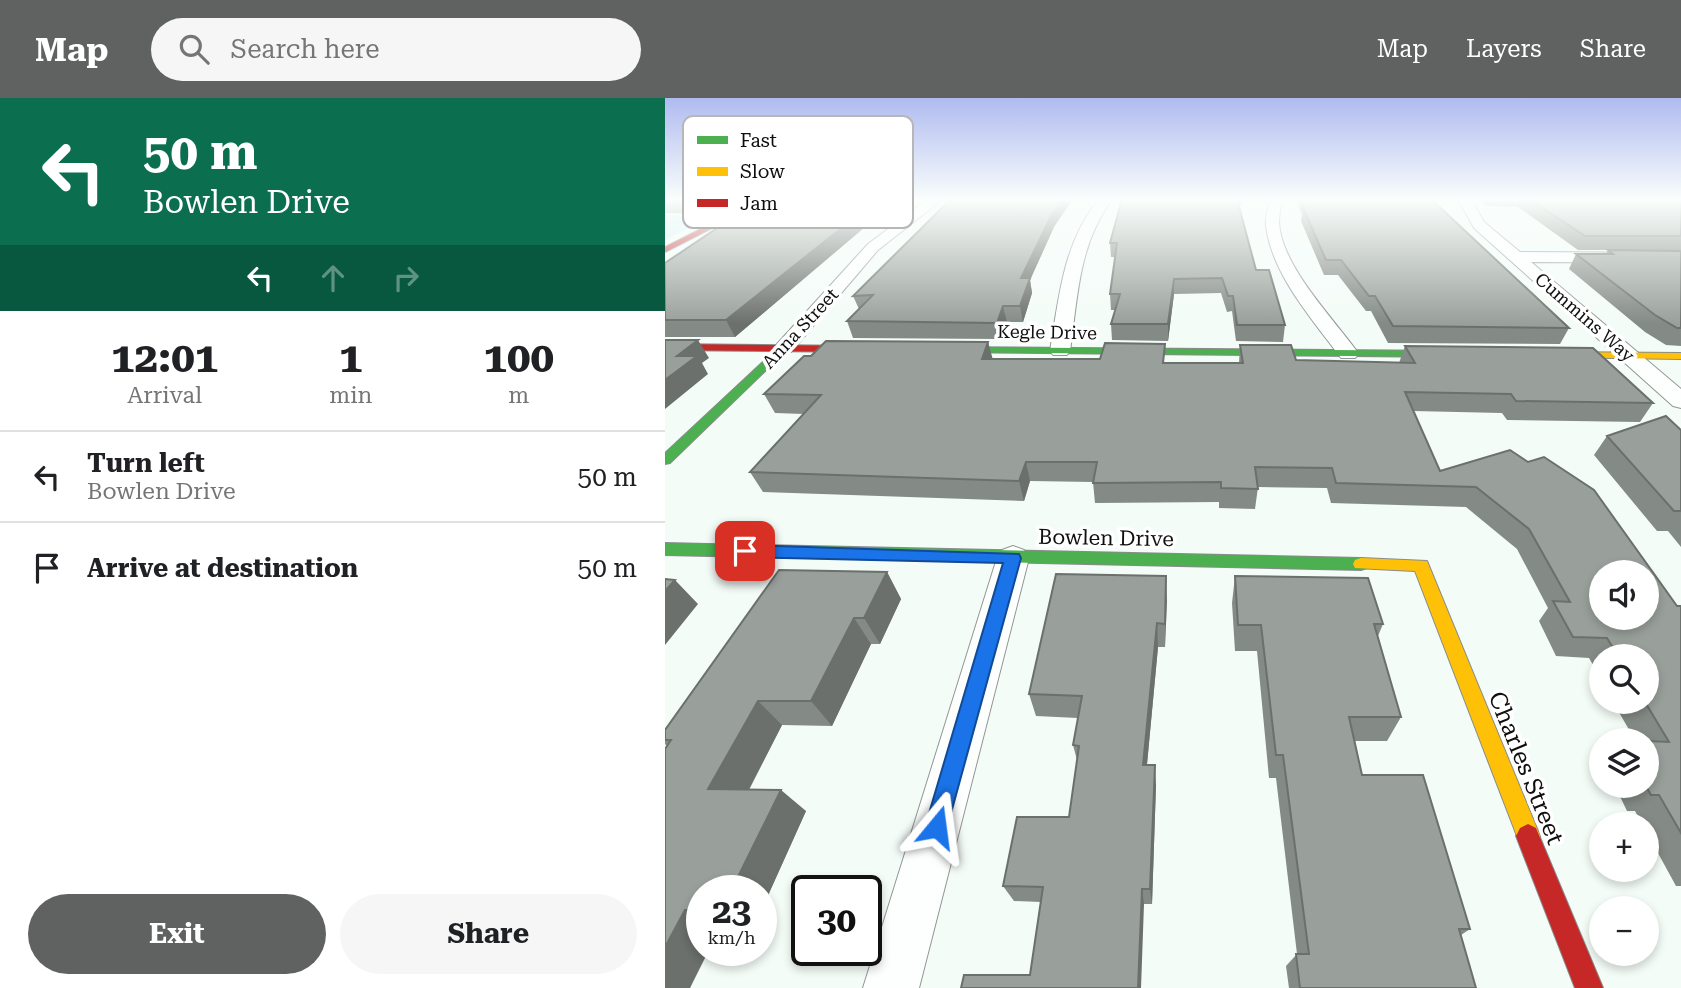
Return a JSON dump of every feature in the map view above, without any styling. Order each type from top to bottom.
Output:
[{"type":"street","points":[[665,250],[684,241]]},
{"type":"street","name":"Anna Street","points":[[665,460],[784,348],[873,247],[882,241]]},
{"type":"street","points":[[1060,351],[1081,241]]},
{"type":"street","points":[[1277,241],[1306,295],[1348,354]]},
{"type":"street","name":"Cummins Way","points":[[1496,241],[1681,401]]},
{"type":"street","points":[[1515,257],[1681,258]]},
{"type":"street","points":[[665,347],[880,349]]},
{"type":"street","name":"Kegle Drive","points":[[922,350],[1468,354]]},
{"type":"street","points":[[1534,355],[1681,356]]},
{"type":"street","name":"Bowlen Drive","points":[[665,549],[1421,565]]},
{"type":"street","points":[[891,988],[1013,558]]},
{"type":"street","name":"Charles Street","points":[[1421,565],[1589,988]]},
{"type":"building","points":[[698,241],[826,241],[726,320],[665,320],[665,263]]},
{"type":"building","points":[[909,241],[1039,241],[1021,278],[1030,278],[1020,306],[1003,306],[997,323],[847,321],[873,295],[853,296]]},
{"type":"building","points":[[1111,241],[1248,241],[1256,270],[1269,270],[1285,325],[1237,325],[1233,296],[1228,296],[1222,278],[1174,279],[1168,324],[1111,324],[1120,294],[1110,294],[1117,243],[1110,243]]},
{"type":"building","points":[[1317,241],[1475,241],[1569,328],[1393,326],[1375,296],[1369,296],[1341,260],[1326,260]]},
{"type":"building","points":[[1608,250],[1681,251],[1681,328],[1655,315],[1576,254],[1613,254]]},
{"type":"building","points":[[665,340],[698,340],[677,356],[697,356],[665,380]]},
{"type":"building","points":[[826,341],[988,342],[982,359],[1100,359],[1105,343],[1165,344],[1163,363],[1243,363],[1240,345],[1291,345],[1296,360],[1415,363],[1405,346],[1593,348],[1653,403],[1516,401],[1511,394],[1405,392],[1440,471],[1510,450],[1528,462],[1544,457],[1594,490],[1644,560],[1589,560],[1589,630],[1659,630],[1659,581],[1677,606],[1681,606],[1681,833],[1659,795],[1659,742],[1669,742],[1652,714],[1659,714],[1659,644],[1611,644],[1607,638],[1573,637],[1553,601],[1570,602],[1529,529],[1476,487],[1336,483],[1332,468],[1255,467],[1258,489],[1221,488],[1221,482],[1093,483],[1097,462],[1026,462],[1019,481],[750,472],[821,395],[764,394],[804,356],[811,356]]},
{"type":"building","points":[[1666,416],[1681,430],[1681,511],[1674,511],[1607,436]]},
{"type":"building","points":[[779,570],[887,572],[864,618],[854,618],[811,701],[758,701],[708,789],[781,790],[739,875],[686,875],[686,910],[665,947],[665,749],[671,740],[665,740],[665,730]]},
{"type":"building","points":[[1056,574],[1166,576],[1165,624],[1157,623],[1143,765],[1155,765],[1150,889],[1142,889],[1138,988],[961,988],[964,975],[1030,975],[1043,887],[1003,886],[1017,817],[1069,817],[1079,746],[1073,745],[1082,696],[1029,694]]},
{"type":"building","points":[[1235,576],[1368,578],[1383,624],[1374,624],[1401,717],[1349,717],[1362,775],[1423,775],[1470,929],[1459,929],[1476,988],[1300,988],[1296,954],[1309,954],[1283,755],[1276,755],[1261,625],[1238,625]]},
{"type":"building","points":[[665,579],[675,580],[665,591]]},
{"type":"traffic: fast","points":[[665,460],[784,348]]},
{"type":"traffic: fast","points":[[938,350],[1455,354]]},
{"type":"traffic: fast","points":[[665,549],[1361,564]]},
{"type":"traffic: slow","points":[[1550,355],[1681,356]]},
{"type":"traffic: slow","points":[[1361,564],[1421,565],[1528,836]]},
{"type":"traffic: jam","points":[[665,250],[684,241]]},
{"type":"traffic: jam","points":[[665,347],[870,349]]},
{"type":"traffic: jam","points":[[1528,836],[1589,988]]},
{"type":"route","points":[[745,551],[1013,558],[937,827]]}]
